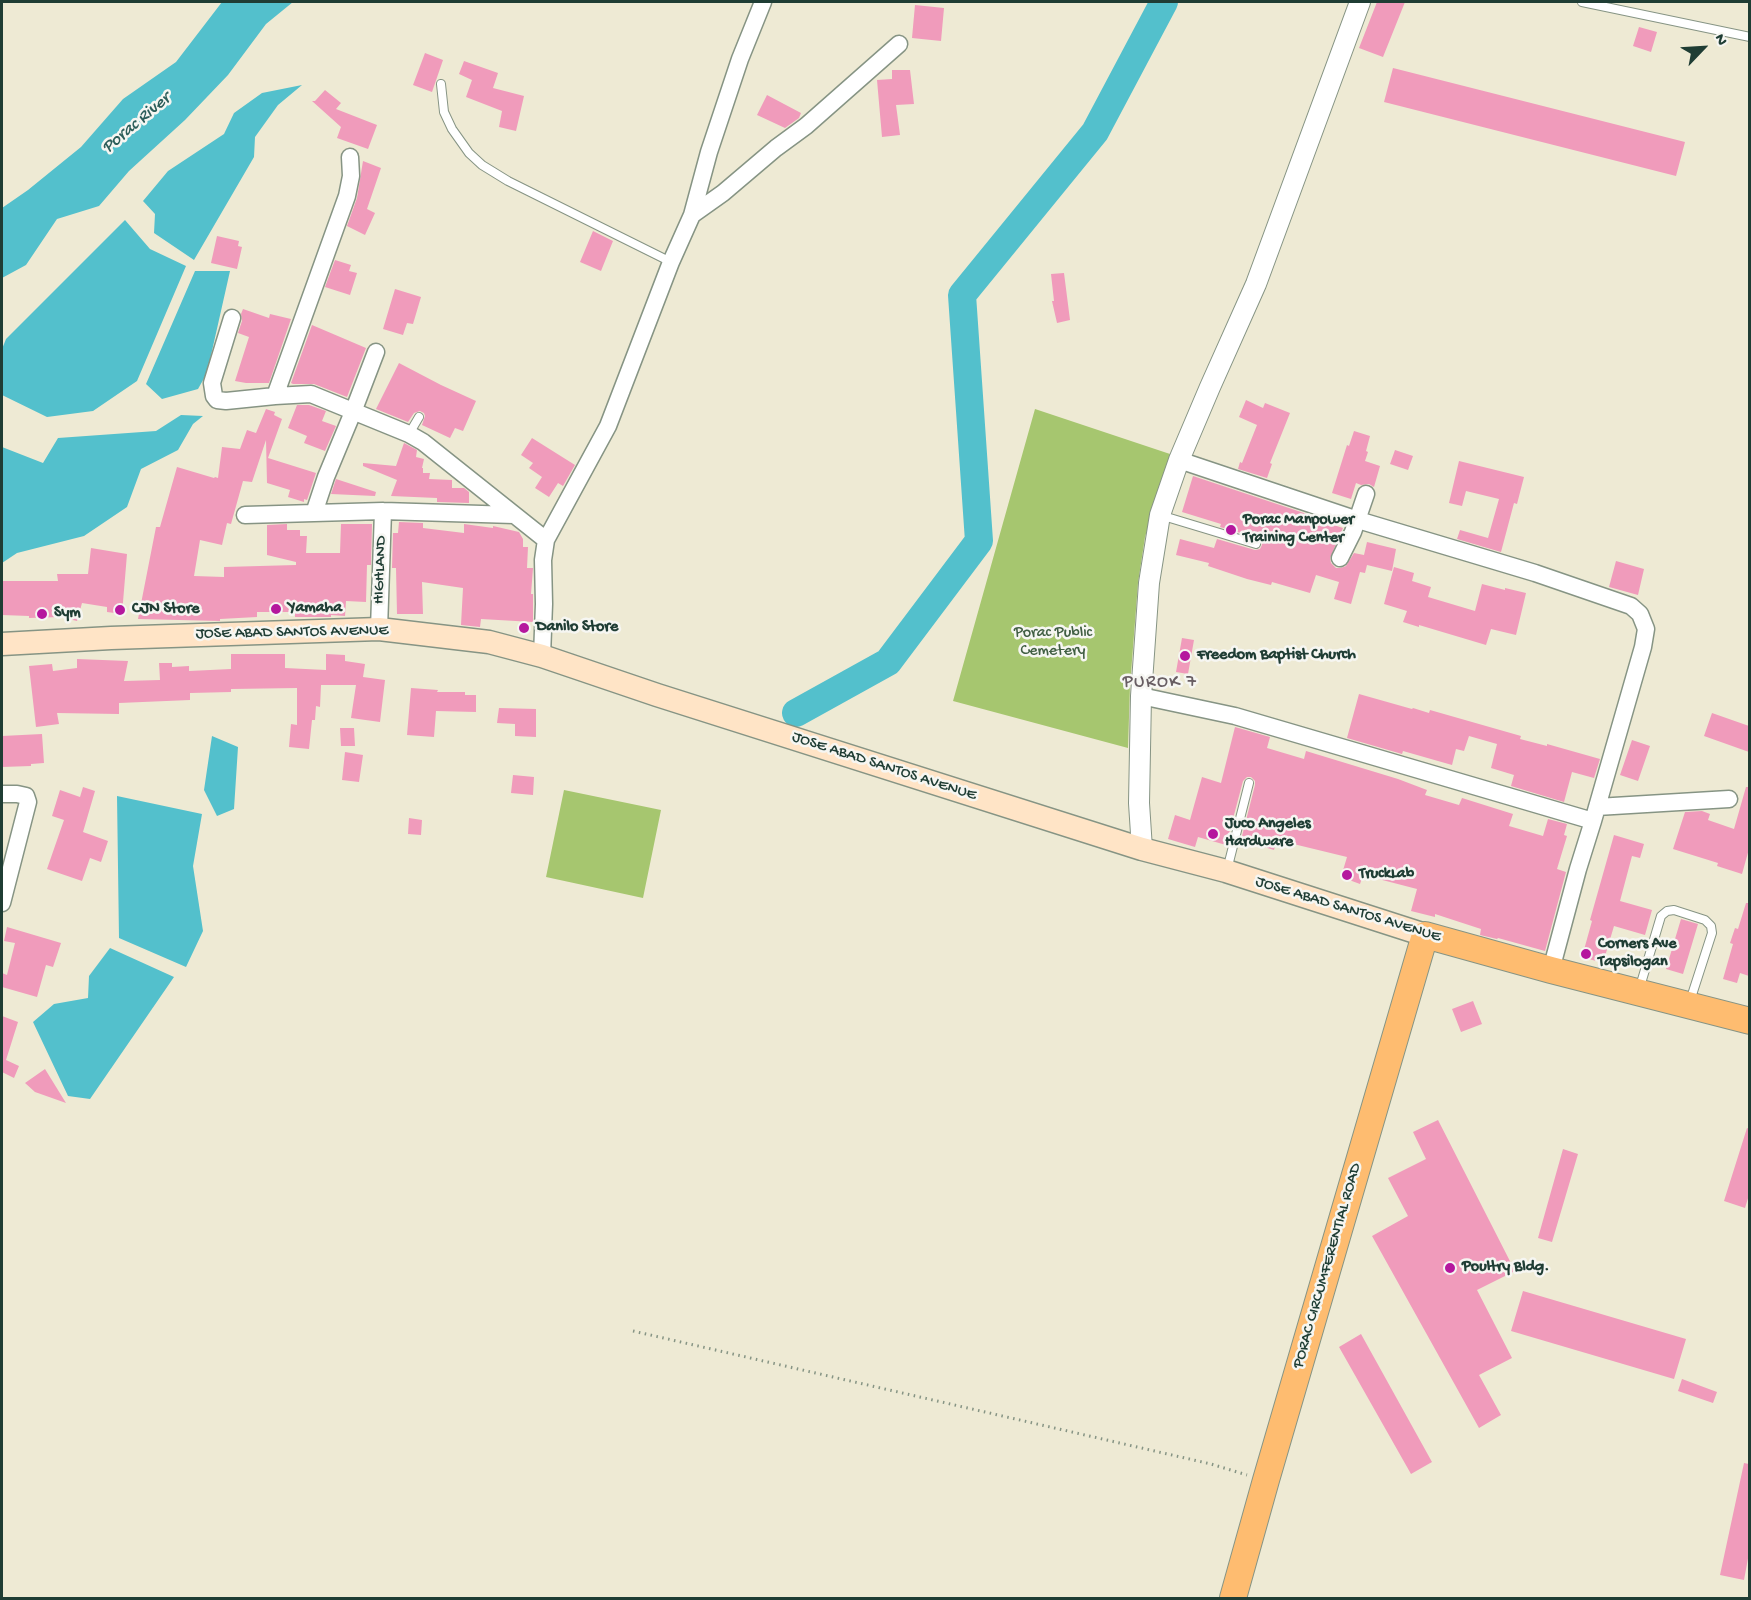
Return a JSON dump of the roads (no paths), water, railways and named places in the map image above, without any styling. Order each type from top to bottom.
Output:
[{"type":"main road","name":"JOSE ABAD SANTOS AVENUE","points":[[2,644],[379,629],[489,642],[543,656],[657,695],[1142,849],[1226,871],[1425,935],[1689,1007],[1749,1021]]},
{"type":"main road","name":"PORAC CIRCUMFERENTIAL ROAD","points":[[1233,1599],[1425,935]]},
{"type":"street","points":[[543,656],[543,560],[546,540],[608,426],[671,262],[692,215],[709,152],[740,60],[763,2]]},
{"type":"street","points":[[1142,849],[1139,803],[1141,696],[1149,583],[1160,515],[1179,460],[1256,284],[1360,2]]},
{"type":"street","points":[[692,215],[716,199],[776,148],[806,126],[899,44]]},
{"type":"street","points":[[275,396],[347,196],[351,176],[350,157]]},
{"type":"street","points":[[232,318],[212,382],[214,396],[217,400],[311,394],[410,434],[546,540]]},
{"type":"street","points":[[314,513],[376,352]]},
{"type":"street","points":[[1179,460],[1358,520],[1607,597],[1631,606],[1640,614],[1646,629],[1643,646],[1551,970]]},
{"type":"street","points":[[1340,558],[1358,520],[1366,494]]},
{"type":"street","points":[[245,514],[383,511],[514,515]]},
{"type":"street","name":"HIGHLAND","points":[[379,629],[383,511]]},
{"type":"street","points":[[1141,696],[1235,716],[1595,814],[1729,799]]},
{"type":"street","points":[[2,794],[26,796],[28,802],[2,903]]},
{"type":"lane","points":[[1582,2],[1749,37]]},
{"type":"lane","points":[[441,84],[444,112],[452,129],[469,153],[482,165],[508,182],[671,262]]},
{"type":"lane","points":[[410,434],[419,417]]},
{"type":"lane","points":[[1160,515],[1256,544]]},
{"type":"lane","points":[[1226,871],[1250,783]]},
{"type":"lane","points":[[1638,993],[1661,916],[1667,911],[1674,910],[1705,920],[1711,926],[1712,933],[1689,1007]]},
{"type":"water","name":"Porac River","points":[[222,2],[293,2],[266,24],[228,75],[185,120],[129,171],[99,206],[57,219],[26,265],[2,278],[2,208],[81,147],[123,99],[176,62]]},
{"type":"water","points":[[302,85],[278,105],[255,137],[254,157],[194,260],[154,233],[155,214],[143,201],[168,171],[224,134],[234,113],[262,93]]},
{"type":"water","points":[[125,220],[150,249],[186,266],[137,381],[93,411],[47,417],[2,395],[2,349],[6,339]]},
{"type":"water","points":[[195,271],[230,271],[207,373],[198,389],[162,399],[146,384]]},
{"type":"water","points":[[181,415],[203,416],[193,424],[178,450],[141,469],[127,507],[84,536],[17,553],[2,563],[2,447],[43,463],[58,438],[156,431]]},
{"type":"water","points":[[212,736],[238,747],[234,809],[217,816],[204,790]]},
{"type":"water","points":[[117,796],[202,814],[193,866],[203,931],[186,967],[119,938]]},
{"type":"water","points":[[110,948],[174,977],[90,1099],[68,1096],[33,1022],[54,1004],[88,998],[89,976]]},
{"type":"waterway","points":[[796,713],[888,662],[979,541],[962,295],[1095,132],[1164,2]]},
{"type":"place","name":"Porac Manpower Training Center","points":[[1231,530]]},
{"type":"place","name":"Yamaha","points":[[276,609]]},
{"type":"place","name":"CJN Store","points":[[120,610]]},
{"type":"place","name":"Sym","points":[[42,614]]},
{"type":"place","name":"Danilo Store","points":[[524,628]]},
{"type":"place","name":"Freedom Baptist Church","points":[[1185,656]]},
{"type":"place","name":"Juco Angeles Hardware","points":[[1213,834]]},
{"type":"place","name":"TruckLab","points":[[1347,875]]},
{"type":"place","name":"Corners Ave Tapsilogan","points":[[1586,954]]},
{"type":"place","name":"Poultry Bldg.","points":[[1450,1268]]},
{"type":"district","name":"PUROK 7","points":[[1160,683]]},
{"type":"park label","name":"Porac Public Cemetery","points":[[1053,643]]}]
